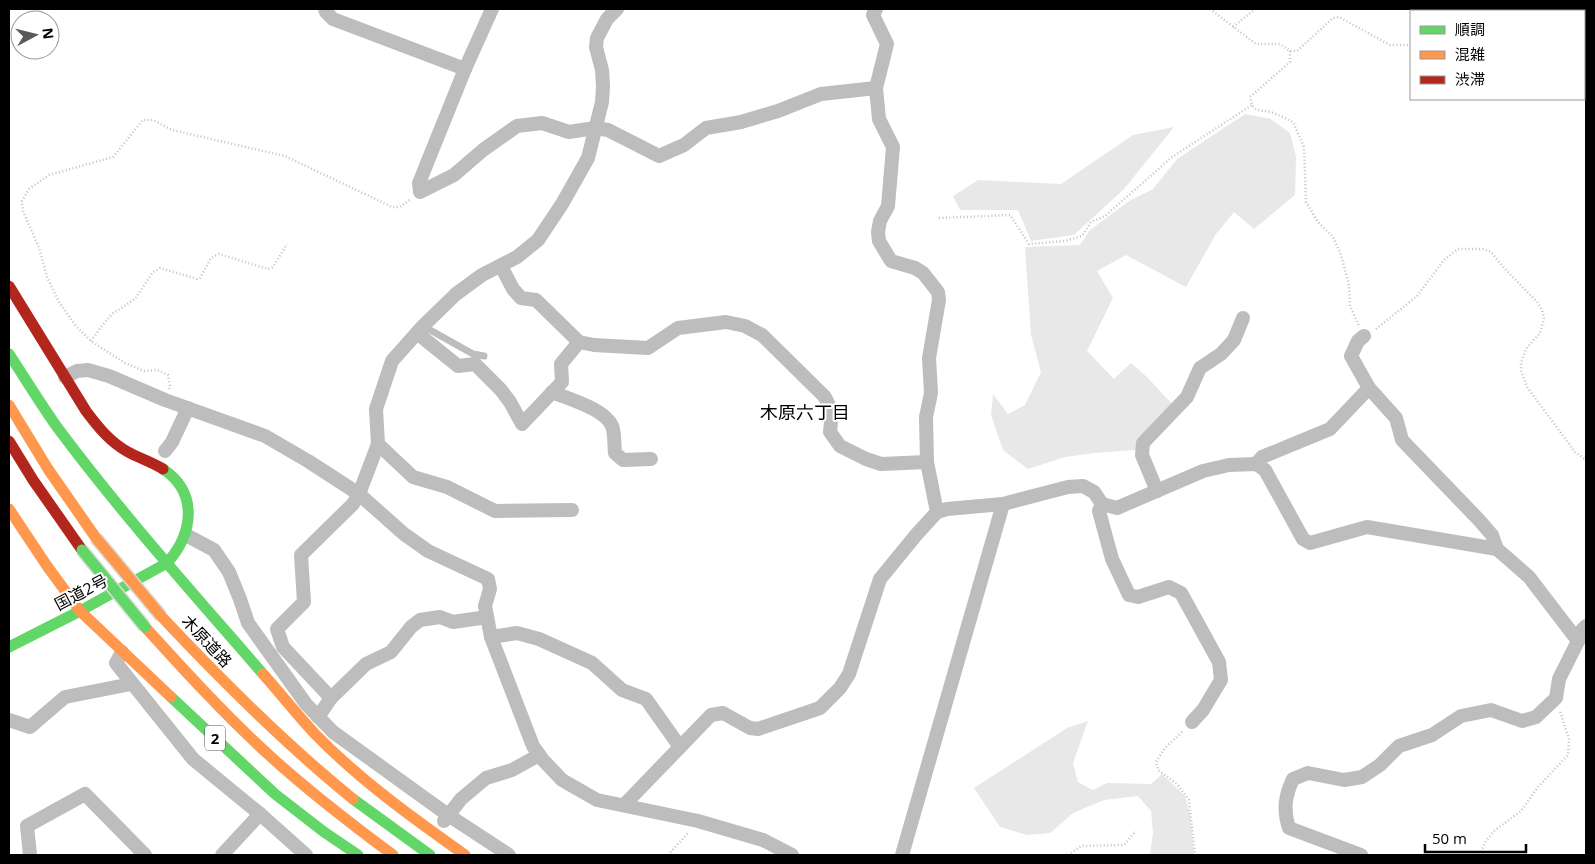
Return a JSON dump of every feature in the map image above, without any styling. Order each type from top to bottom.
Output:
[{"type":"main road","points":[[9,286],[65,378],[99,428],[115,444],[169,472],[180,484],[187,499],[188,519],[186,534],[178,551],[167,563]]},
{"type":"main road","points":[[9,354],[57,426],[104,486],[167,563],[316,735],[358,774],[400,808],[465,855]]},
{"type":"main road","name":"木原道路","points":[[9,405],[48,468],[96,538],[161,616],[220,680],[282,740],[346,794],[430,855]]},
{"type":"main road","name":"2","points":[[9,441],[32,480],[82,550],[145,626],[204,692],[269,755],[328,806],[393,855]]},
{"type":"main road","points":[[9,509],[46,566],[80,611]]},
{"type":"main road","name":"国道2号","points":[[9,647],[80,611],[167,563]]},
{"type":"main road","name":"2","points":[[80,611],[275,794],[324,832],[358,855]]},
{"type":"street","points":[[325,9],[333,19],[465,69]]},
{"type":"street","points":[[492,9],[465,69],[419,183],[420,192],[454,175],[483,150],[517,126],[542,123],[569,132],[595,128],[608,130],[659,156],[684,145],[706,128],[741,122],[778,111],[821,94],[876,88]]},
{"type":"street","points":[[331,698],[283,647],[277,629],[304,602],[301,555],[353,504],[359,494],[378,444],[376,410],[392,361],[420,329],[456,294],[482,275],[517,257],[538,240],[562,204],[588,158],[602,102],[602,70],[596,47],[597,38],[607,18],[617,9]]},
{"type":"street","points":[[876,9],[873,15],[887,44],[876,88],[879,119],[893,147],[888,206],[880,221],[879,241],[891,261],[914,268],[923,273],[938,292],[939,300],[929,358],[931,393],[926,417],[927,462],[937,512]]},
{"type":"street","points":[[501,266],[513,289],[522,298],[536,300],[579,342],[594,345],[648,348],[678,328],[726,322],[745,326],[762,334],[824,396],[831,406],[830,432],[840,446],[880,464],[927,462]]},
{"type":"street","points":[[1157,490],[1142,455],[1143,443],[1187,397],[1200,368],[1221,354],[1234,340],[1243,318]]},
{"type":"street","points":[[420,329],[458,366],[475,364],[501,390],[522,424],[562,382],[561,364],[579,342]]},
{"type":"street","points":[[1364,336],[1358,341],[1351,356],[1369,388],[1396,418],[1402,440],[1479,520],[1492,535],[1497,550],[1528,577],[1578,641]]},
{"type":"street","points":[[65,378],[77,370],[88,370],[109,376],[165,400],[265,436],[359,494],[404,534],[428,551],[488,578],[490,588],[484,606],[490,637],[533,746],[562,780],[597,800],[698,821],[763,840],[792,855]]},
{"type":"street","points":[[1256,464],[1262,457],[1330,429],[1369,388]]},
{"type":"street","points":[[552,392],[595,410],[606,418],[613,427],[615,453],[623,460],[651,459]]},
{"type":"street","points":[[165,450],[172,442],[188,408]]},
{"type":"street","points":[[378,444],[413,476],[447,487],[495,511],[572,510]]},
{"type":"street","points":[[624,805],[712,715],[723,713],[750,728],[758,729],[820,708],[840,688],[849,674],[880,579],[937,512],[948,509],[1003,504],[1068,487],[1082,486],[1094,492],[1102,504],[1117,508],[1203,471],[1229,465],[1256,464],[1265,470],[1303,539],[1310,543],[1367,527],[1497,550]]},
{"type":"street","points":[[902,855],[1003,504]]},
{"type":"street","points":[[1102,504],[1099,511],[1112,559],[1129,595],[1138,597],[1169,587],[1181,593],[1220,662],[1221,680],[1203,710],[1192,722]]},
{"type":"street","points":[[186,534],[214,550],[229,572],[248,624],[306,704],[333,732],[444,820],[509,855]]},
{"type":"street","points":[[318,717],[331,698],[366,664],[391,652],[411,627],[420,620],[440,616],[453,622],[487,617]]},
{"type":"street","points":[[1361,855],[1289,828],[1286,818],[1286,794],[1293,779],[1308,773],[1344,780],[1362,777],[1380,765],[1399,746],[1432,735],[1461,716],[1491,710],[1522,721],[1536,717],[1556,698],[1559,679],[1582,630],[1586,626]]},
{"type":"street","points":[[490,637],[517,633],[539,639],[592,663],[622,690],[646,699],[680,746]]},
{"type":"street","points":[[122,652],[116,664],[193,759],[306,855]]},
{"type":"street","points":[[9,720],[30,728],[65,697],[131,684]]},
{"type":"street","points":[[444,820],[461,799],[486,778],[512,770],[539,755]]},
{"type":"street","points":[[30,855],[27,826],[85,794],[145,855]]},
{"type":"street","points":[[222,855],[260,814]]},
{"type":"lane","points":[[420,329],[473,354],[484,356]]},
{"type":"path","points":[[1210,9],[1256,44],[1280,44],[1290,51],[1297,51],[1334,18],[1339,17],[1390,45],[1410,44]]},
{"type":"path","points":[[1233,27],[1255,9]]},
{"type":"path","points":[[1290,51],[1290,62],[1250,97],[1252,105],[1257,110],[1271,112],[1293,122],[1304,147],[1306,202],[1318,222],[1333,237],[1341,255],[1349,285],[1350,306],[1364,336],[1380,326],[1417,296],[1444,260],[1458,250],[1483,249],[1491,252],[1538,303],[1542,310],[1544,319],[1540,333],[1526,349],[1521,362],[1521,371],[1527,387],[1575,452],[1586,460]]},
{"type":"path","points":[[939,218],[1010,215],[1029,244],[1065,241],[1082,236],[1091,222],[1105,216],[1172,157],[1252,105]]},
{"type":"path","points":[[165,400],[170,386],[168,375],[157,370],[144,371],[125,363],[91,341],[76,326],[59,302],[47,277],[39,248],[23,212],[22,201],[29,189],[49,175],[113,157],[143,120],[153,120],[172,130],[286,156],[392,207],[400,207],[420,192]]},
{"type":"path","points":[[91,341],[112,314],[135,299],[153,272],[160,268],[197,279],[200,278],[211,258],[219,254],[268,269],[273,267],[287,244]]},
{"type":"path","points":[[1480,855],[1486,841],[1494,831],[1521,811],[1538,787],[1568,755],[1569,739],[1556,698]]},
{"type":"path","points":[[1192,722],[1165,748],[1156,762],[1158,770],[1177,784],[1190,800],[1195,855]]},
{"type":"path","points":[[668,855],[698,821]]},
{"type":"path","points":[[1068,855],[1081,846],[1124,845],[1136,831]]},
{"type":"shaded area","points":[[1245,114],[1271,119],[1290,133],[1296,157],[1295,195],[1254,229],[1234,212],[1216,234],[1186,287],[1126,255],[1097,271],[1113,298],[1087,351],[1114,379],[1131,363],[1173,405],[1135,450],[1065,457],[1028,469],[1003,450],[991,415],[993,394],[1008,414],[1025,405],[1041,372],[1031,335],[1025,247],[1080,245],[1090,230],[1129,201],[1153,189],[1177,159]]},
{"type":"shaded area","points":[[1174,127],[1124,189],[1074,235],[1031,241],[1018,210],[960,210],[953,196],[978,180],[1061,184],[1133,135]]},
{"type":"shaded area","points":[[1088,721],[1073,763],[1078,782],[1093,790],[1107,783],[1151,784],[1162,774],[1185,796],[1190,814],[1194,855],[1150,855],[1153,832],[1151,811],[1138,796],[1104,800],[1073,813],[1050,833],[1027,835],[1000,827],[974,788],[1067,728]]},
{"type":"traffic: fast","points":[[9,354],[57,427],[81,459],[263,674]]},
{"type":"traffic: fast","points":[[163,469],[175,479],[182,490],[187,502],[188,514],[187,527],[182,539],[176,552],[167,563]]},
{"type":"traffic: fast","points":[[82,550],[145,627]]},
{"type":"traffic: fast","points":[[9,647],[80,611],[167,563]]},
{"type":"traffic: fast","points":[[171,697],[275,794],[324,832],[358,855]]},
{"type":"traffic: fast","points":[[353,799],[430,855]]},
{"type":"traffic: slow","points":[[9,405],[48,469],[96,538]]},
{"type":"traffic: slow","points":[[9,509],[80,611],[171,697]]},
{"type":"traffic: slow","points":[[96,538],[161,616]]},
{"type":"traffic: slow","points":[[161,616],[254,711],[302,756],[353,799]]},
{"type":"traffic: slow","points":[[145,627],[221,709],[269,755],[393,855]]},
{"type":"traffic: slow","points":[[263,674],[333,752],[407,813],[465,855]]},
{"type":"traffic: jam","points":[[9,286],[86,411],[100,428],[122,448],[163,469]]},
{"type":"traffic: jam","points":[[9,441],[33,480],[82,550]]},
{"type":"district","name":"木原六丁目","points":[[805,412]]}]
